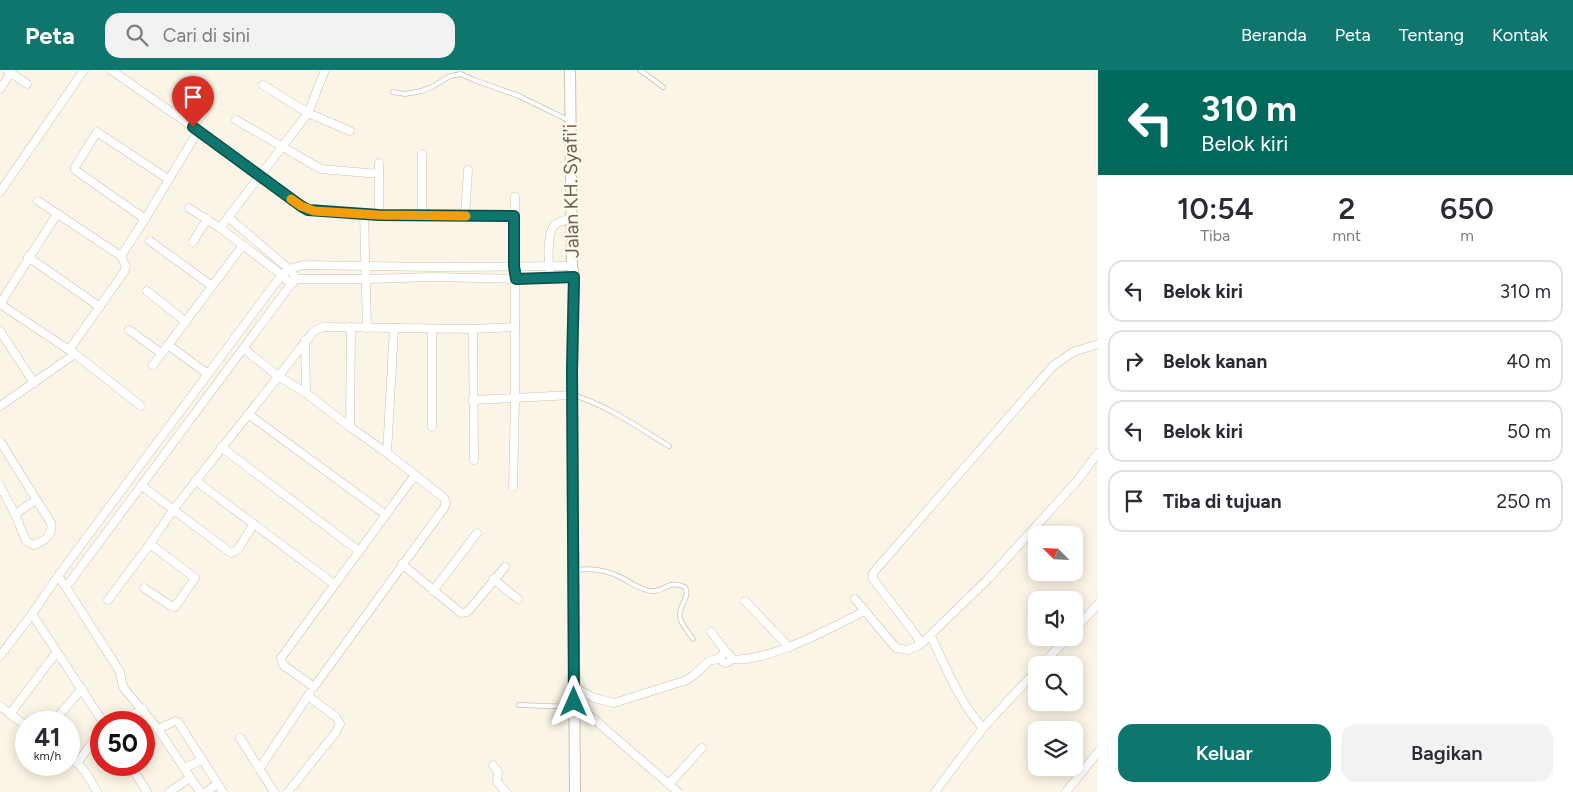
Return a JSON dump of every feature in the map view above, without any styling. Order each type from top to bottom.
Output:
[{"type":"main road","name":"Jalan KH. Syafi'i","points":[[570,70],[571,218],[574,277],[575,792]]},
{"type":"street","points":[[0,192],[84,70]]},
{"type":"street","points":[[111,70],[305,208],[314,211],[379,215],[514,216]]},
{"type":"street","points":[[220,228],[308,113],[323,71]]},
{"type":"street","points":[[0,89],[9,72],[27,84]]},
{"type":"street","points":[[263,85],[308,113],[350,131]]},
{"type":"street","points":[[120,256],[145,219],[205,110]]},
{"type":"street","points":[[236,120],[321,169],[379,174]]},
{"type":"street","points":[[145,219],[75,170],[75,167],[97,132],[168,179]]},
{"type":"street","points":[[422,154],[422,216]]},
{"type":"street","points":[[379,163],[379,215]]},
{"type":"street","points":[[465,216],[468,170]]},
{"type":"street","points":[[513,487],[516,397],[515,197]]},
{"type":"street","points":[[0,406],[34,384],[72,352],[100,306],[124,272],[126,263],[120,256],[38,201]]},
{"type":"street","points":[[188,208],[286,272]]},
{"type":"street","points":[[57,214],[0,304],[72,352],[141,406]]},
{"type":"street","points":[[364,214],[367,328]]},
{"type":"street","points":[[228,218],[286,272],[294,282]]},
{"type":"street","points":[[551,277],[549,240],[552,228],[554,224],[571,218]]},
{"type":"street","points":[[193,242],[207,219]]},
{"type":"street","points":[[150,241],[212,286]]},
{"type":"street","points":[[153,365],[243,245]]},
{"type":"street","points":[[28,257],[100,306]]},
{"type":"street","points":[[0,656],[208,374],[286,272],[303,265],[434,267],[572,266]]},
{"type":"street","points":[[433,276],[434,267]]},
{"type":"street","points":[[294,282],[433,276],[516,279],[574,277]]},
{"type":"street","points":[[66,587],[294,282]]},
{"type":"street","points":[[147,291],[186,322]]},
{"type":"street","points":[[108,600],[173,510],[310,334],[323,327],[473,329],[515,326]]},
{"type":"street","points":[[350,427],[351,327]]},
{"type":"street","points":[[387,452],[394,328]]},
{"type":"street","points":[[432,329],[432,427]]},
{"type":"street","points":[[473,329],[474,460]]},
{"type":"street","points":[[129,330],[162,353]]},
{"type":"street","points":[[0,331],[34,384]]},
{"type":"street","points":[[305,340],[306,393]]},
{"type":"street","points":[[921,644],[873,580],[873,573],[1053,366],[1073,352],[1098,344]]},
{"type":"street","points":[[168,345],[208,374]]},
{"type":"street","points":[[244,349],[278,376],[306,393],[350,427],[387,452],[444,498],[446,505],[314,687],[259,769]]},
{"type":"street","points":[[216,364],[227,372]]},
{"type":"street","points":[[473,400],[573,395]]},
{"type":"street","points":[[248,414],[386,515]]},
{"type":"street","points":[[0,442],[52,525],[49,536],[31,545],[26,541],[15,514],[0,486]]},
{"type":"street","points":[[221,448],[359,551]]},
{"type":"street","points":[[855,599],[896,648],[908,650],[921,644],[988,579],[1078,481],[1098,453]]},
{"type":"street","points":[[314,687],[283,664],[281,658],[415,475]]},
{"type":"street","points":[[196,481],[334,584]]},
{"type":"street","points":[[142,486],[231,553],[238,549],[254,524]]},
{"type":"street","points":[[15,514],[36,500]]},
{"type":"street","points":[[434,590],[477,533]]},
{"type":"street","points":[[144,588],[175,607],[195,578],[150,544]]},
{"type":"street","points":[[402,564],[456,610],[465,613],[505,567]]},
{"type":"street","points":[[58,576],[120,672],[123,687],[158,729],[200,792]]},
{"type":"street","points":[[493,580],[518,600]]},
{"type":"street","points":[[746,601],[789,647]]},
{"type":"street","points":[[1083,620],[1098,604]]},
{"type":"street","points":[[574,687],[594,698],[614,703],[689,679],[709,661],[726,656],[748,659],[789,647],[865,611]]},
{"type":"street","points":[[32,614],[95,711]]},
{"type":"street","points":[[711,632],[726,656]]},
{"type":"street","points":[[931,636],[969,710],[983,728]]},
{"type":"street","points":[[1050,656],[1060,646]]},
{"type":"street","points":[[10,714],[56,653]]},
{"type":"street","points":[[935,792],[983,728],[1028,680]]},
{"type":"street","points":[[63,711],[82,690]]},
{"type":"street","points":[[288,792],[336,732],[340,724],[336,717],[308,696]]},
{"type":"street","points":[[574,704],[678,792]]},
{"type":"street","points":[[0,706],[15,718]]},
{"type":"street","points":[[158,729],[175,721],[178,722],[223,792]]},
{"type":"street","points":[[240,738],[274,792]]},
{"type":"street","points":[[80,759],[90,745]]},
{"type":"street","points":[[669,784],[702,748]]},
{"type":"street","points":[[1066,792],[1098,752]]},
{"type":"street","points":[[184,768],[202,760]]},
{"type":"street","points":[[80,764],[98,792]]},
{"type":"street","points":[[493,765],[498,772],[497,782],[506,792]]},
{"type":"street","points":[[137,776],[147,792]]},
{"type":"street","points":[[169,792],[190,778]]},
{"type":"street","points":[[206,792],[217,784]]},
{"type":"lane","points":[[640,70],[663,87]]},
{"type":"lane","points":[[393,92],[405,94],[421,92],[450,76],[461,74],[519,96],[570,121]]},
{"type":"lane","points":[[573,395],[605,409],[669,446]]},
{"type":"lane","points":[[574,570],[589,568],[602,570],[640,588],[651,591],[673,584],[685,587],[687,595],[680,616],[693,639]]},
{"type":"lane","points":[[519,704],[574,704]]},
{"type":"slow traffic","points":[[291,199],[308,210],[314,211],[379,215],[466,216]]},
{"type":"route","points":[[193,127],[308,210],[379,215],[514,216],[514,266],[516,279],[574,277],[572,370],[574,702]]}]
